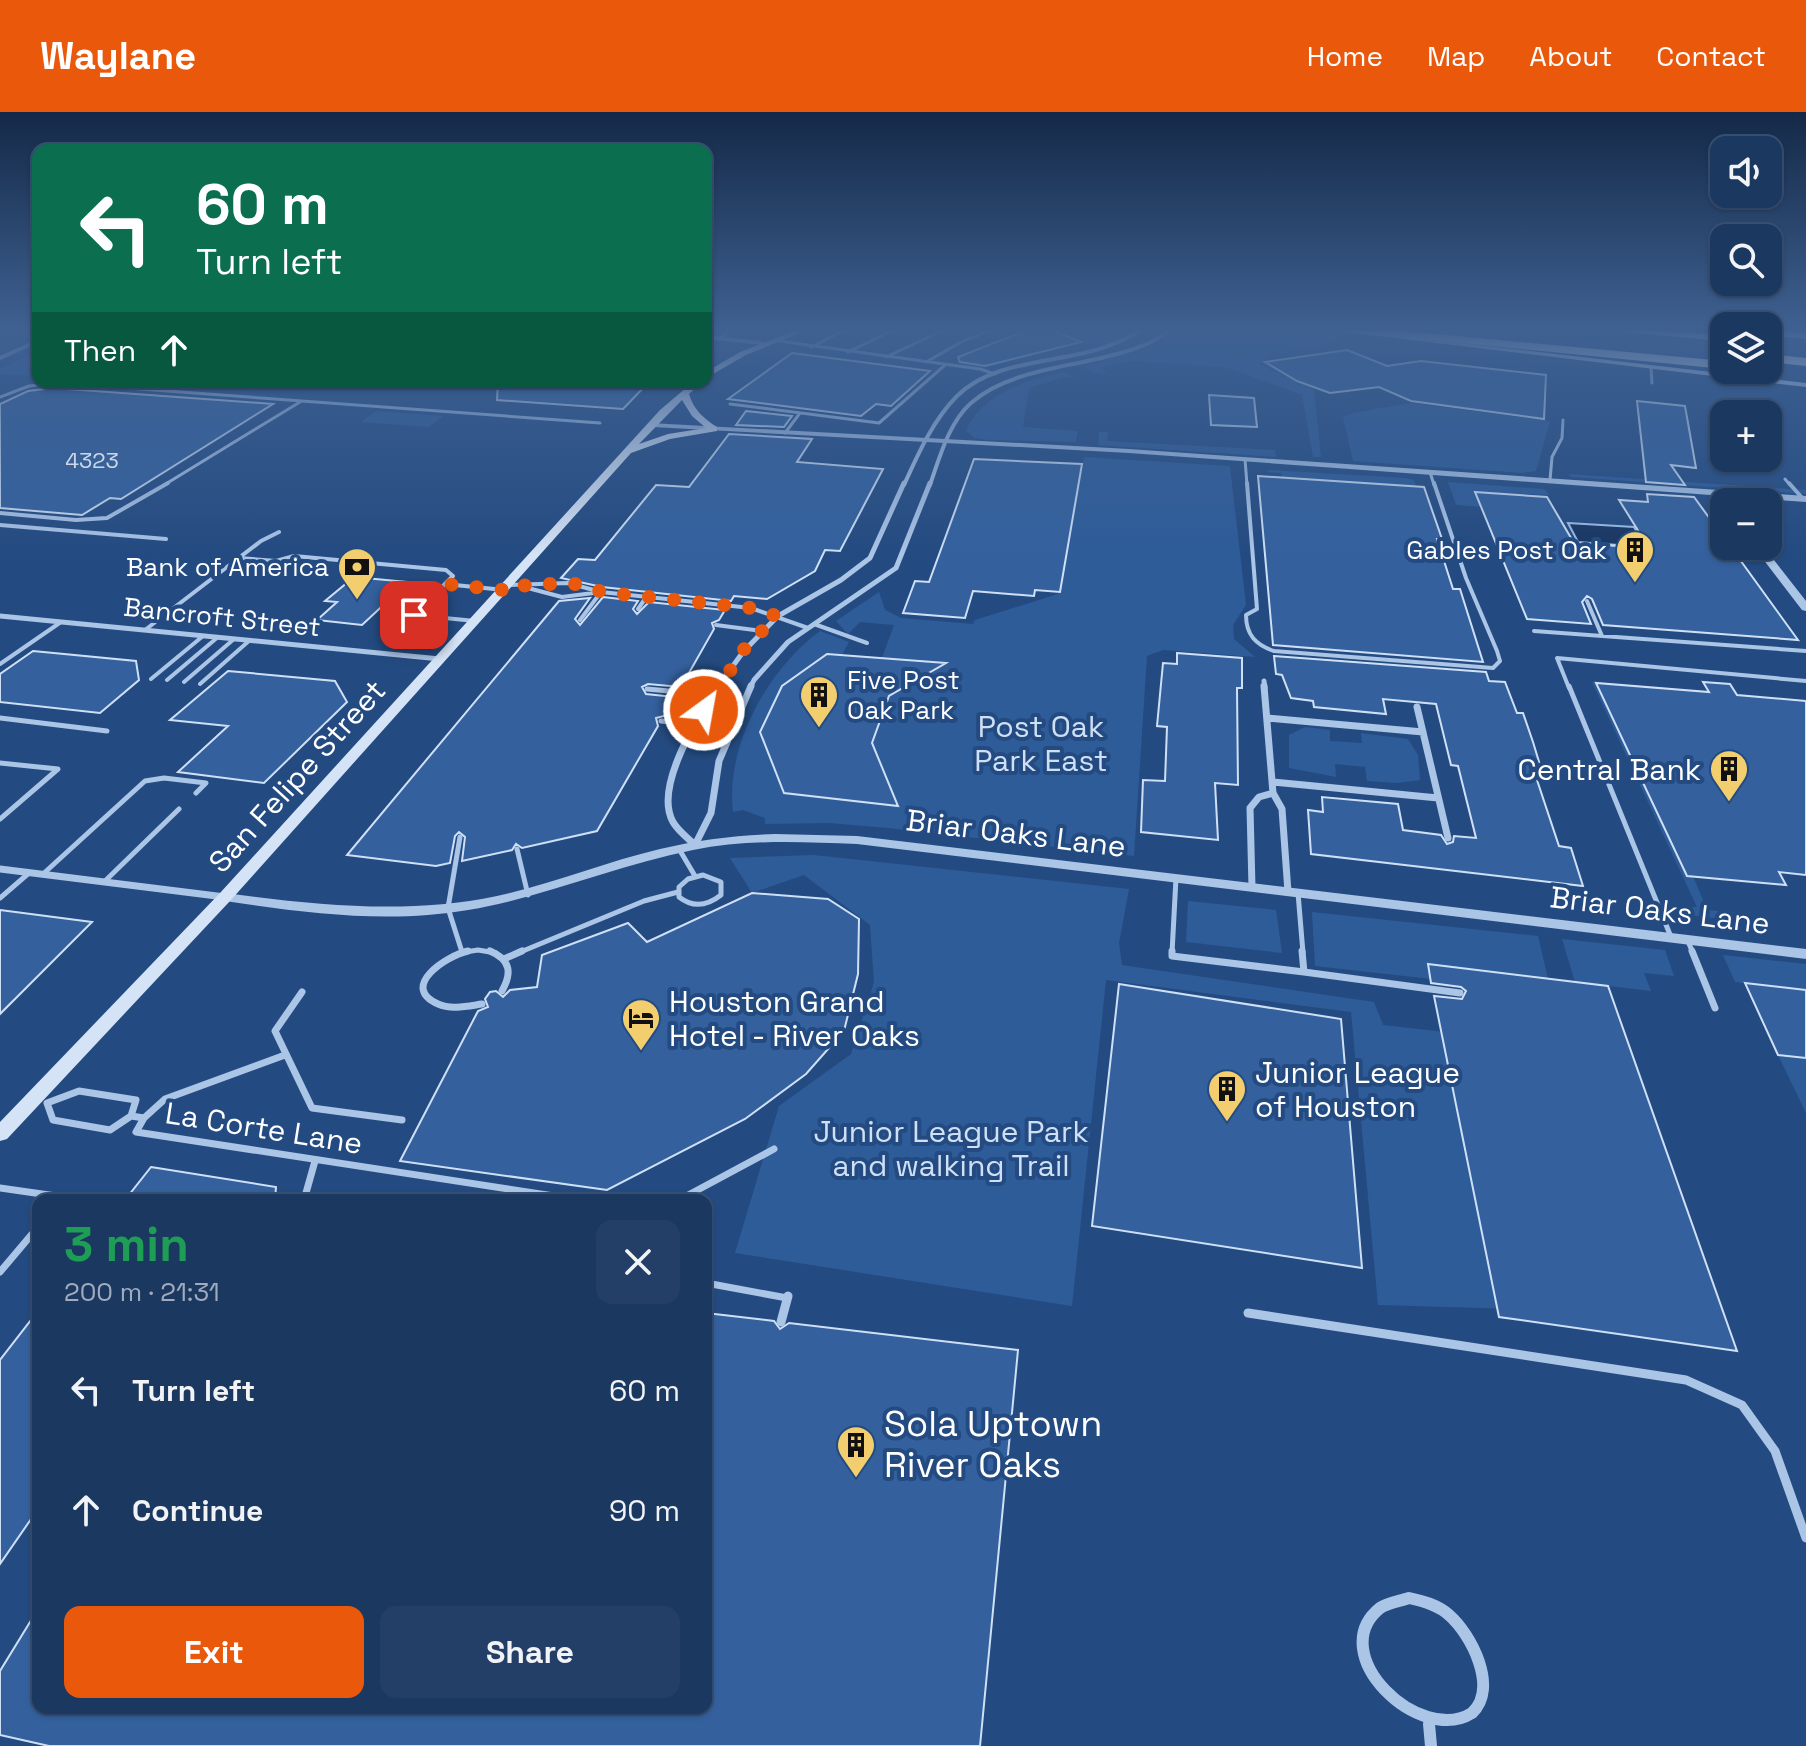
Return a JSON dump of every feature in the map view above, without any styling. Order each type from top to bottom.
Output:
[{"type":"main road","name":"San Felipe Street","points":[[0,1134],[39,1102],[673,404]]},
{"type":"main road","points":[[688,404],[696,417],[714,429]]},
{"type":"main road","points":[[630,450],[668,437],[714,429]]},
{"type":"street","points":[[951,404],[925,442],[869,560],[777,616],[745,648],[712,695],[676,760],[670,796],[671,818],[695,845],[707,827],[719,761],[743,699],[754,680],[788,642],[896,568],[945,443],[969,404]]},
{"type":"street","points":[[653,425],[1245,459],[1710,492]]},
{"type":"street","points":[[1782,497],[1804,499]]},
{"type":"street","points":[[1769,560],[1806,608]]},
{"type":"street","name":"Bancroft Street","points":[[0,616],[440,659]]},
{"type":"street","points":[[1264,681],[1273,793],[1282,809],[1293,892]]},
{"type":"street","points":[[1417,707],[1448,838]]},
{"type":"street","points":[[1268,718],[1423,732]]},
{"type":"street","points":[[1273,782],[1438,798]]},
{"type":"street","points":[[1252,887],[1250,808],[1259,797],[1273,793]]},
{"type":"street","name":"Briar Oaks Lane","points":[[225,897],[333,912],[448,908],[528,895],[695,845],[782,837],[857,840],[1806,954]]},
{"type":"street","points":[[0,869],[225,897]]},
{"type":"street","points":[[1409,1598],[1429,1603],[1448,1614],[1464,1630],[1480,1661],[1483,1690],[1476,1707],[1464,1720],[1448,1725],[1429,1724],[1408,1717],[1389,1702],[1374,1683],[1365,1661],[1362,1641],[1366,1622],[1376,1607],[1391,1600],[1409,1598]]},
{"type":"street","points":[[1429,1724],[1431,1746]]},
{"type":"lane","points":[[0,513],[76,520],[107,518],[296,404]]},
{"type":"lane","points":[[332,404],[600,423]]},
{"type":"lane","points":[[732,404],[879,423],[900,404]]},
{"type":"lane","points":[[785,433],[800,413]]},
{"type":"lane","points":[[1550,480],[1552,453],[1554,444],[1562,438],[1563,420]]},
{"type":"lane","points":[[1245,459],[1257,609],[1246,615],[1245,622],[1247,632],[1259,646],[1289,652],[1493,668],[1500,661],[1497,651],[1466,578],[1430,472]]},
{"type":"lane","points":[[1785,479],[1804,499]]},
{"type":"lane","points":[[0,525],[166,539]]},
{"type":"lane","points":[[145,630],[239,558],[279,532]]},
{"type":"lane","points":[[239,558],[276,561],[294,556],[446,570],[453,576],[414,615],[476,621]]},
{"type":"lane","points":[[445,584],[507,588],[551,583],[593,587],[601,592]]},
{"type":"lane","points":[[523,586],[541,594],[584,598],[601,592],[751,608],[867,643]]},
{"type":"lane","points":[[580,620],[601,592]]},
{"type":"lane","points":[[638,609],[647,596]]},
{"type":"lane","points":[[1587,601],[1602,636]]},
{"type":"lane","points":[[0,664],[61,622]]},
{"type":"lane","points":[[716,625],[762,631]]},
{"type":"lane","points":[[1534,631],[1806,651]]},
{"type":"lane","points":[[151,679],[203,636]]},
{"type":"lane","points":[[167,680],[218,637]]},
{"type":"lane","points":[[184,682],[234,639]]},
{"type":"lane","points":[[200,684],[250,640]]},
{"type":"lane","points":[[1671,937],[1557,658],[1806,681]]},
{"type":"lane","points":[[647,689],[712,695]]},
{"type":"lane","points":[[0,718],[107,731]]},
{"type":"lane","points":[[661,721],[696,725]]},
{"type":"lane","points":[[0,763],[58,769],[0,819]]},
{"type":"lane","points":[[43,874],[145,781],[164,778],[206,783],[196,793]]},
{"type":"lane","points":[[104,882],[179,809]]},
{"type":"lane","points":[[460,837],[448,908],[462,952]]},
{"type":"lane","points":[[517,849],[528,895]]},
{"type":"lane","points":[[679,849],[695,876]]},
{"type":"lane","points":[[0,898],[29,873]]},
{"type":"lane","points":[[504,959],[644,901],[678,892],[683,883],[695,876],[717,878],[723,886],[721,895],[711,903],[696,905],[683,901],[678,892]]},
{"type":"lane","points":[[1176,878],[1172,956],[1460,993]]},
{"type":"lane","points":[[1293,892],[1304,972]]},
{"type":"lane","points":[[1687,939],[1715,1008]]},
{"type":"lane","points":[[482,1004],[450,1009],[437,1006],[428,1000],[423,991],[424,981],[438,963],[462,952],[489,951],[504,959],[510,969],[510,977],[502,991]]},
{"type":"lane","points":[[302,992],[275,1031],[312,1108],[402,1120]]},
{"type":"lane","points":[[39,1102],[79,1091],[136,1100],[131,1116],[144,1118],[165,1099],[285,1055]]},
{"type":"lane","name":"La Corte Lane","points":[[39,1102],[53,1120],[110,1130],[131,1116]]},
{"type":"lane","name":"La Corte Lane","points":[[144,1118],[136,1132],[538,1194]]},
{"type":"lane","points":[[690,1194],[774,1149]]},
{"type":"lane","points":[[306,1194],[315,1161]]},
{"type":"lane","points":[[0,1188],[42,1194]]},
{"type":"lane","points":[[0,1272],[32,1234]]},
{"type":"lane","points":[[712,1284],[788,1296],[781,1322]]},
{"type":"lane","points":[[1248,1313],[1686,1380],[1742,1405],[1775,1451],[1806,1538]]},
{"type":"green space","points":[[1026,404],[1023,427],[1078,431],[1076,442],[974,438],[966,430],[984,405]]},
{"type":"green space","points":[[1304,404],[1315,404],[1321,457],[1313,457]]},
{"type":"green space","points":[[1421,404],[1550,421],[1536,471],[1522,473],[1353,461],[1343,417],[1352,413]]},
{"type":"green space","points":[[376,411],[443,416],[429,427],[361,422]]},
{"type":"green space","points":[[1099,432],[1108,432],[1107,441],[1275,450],[1276,457],[1098,445]]},
{"type":"green space","name":"Post Oak Park East","points":[[1084,457],[1230,466],[1246,605],[1233,625],[1234,639],[1255,657],[1163,650],[1147,656],[1134,856],[888,828],[829,823],[765,824],[765,818],[743,810],[733,812],[732,787],[736,761],[754,711],[783,666],[820,631],[849,642],[842,655],[827,654],[782,686],[760,732],[784,793],[898,806],[872,743],[889,696],[945,664],[882,658],[894,625],[860,622],[848,634],[836,621],[879,592],[885,610],[901,618],[973,624],[975,620],[1058,594]]},
{"type":"green space","points":[[1265,472],[1406,478],[1414,480],[1416,486],[1282,478],[1281,473]]},
{"type":"green space","points":[[1568,474],[1776,488],[1723,488],[1571,477]]},
{"type":"green space","points":[[1448,482],[1544,489],[1550,495],[1476,492],[1482,507],[1456,505]]},
{"type":"green space","points":[[1782,488],[1806,490],[1806,494],[1782,492]]},
{"type":"green space","points":[[1592,682],[1596,683],[1687,875],[1693,876],[1707,910],[1738,913],[1742,921],[1688,915],[1683,907],[1697,907]]},
{"type":"green space","points":[[1305,727],[1330,730],[1330,741],[1362,743],[1361,733],[1408,739],[1418,755],[1420,780],[1397,783],[1367,781],[1365,767],[1335,764],[1336,777],[1289,768],[1289,735]]},
{"type":"green space","name":"Junior League Park and walking Trail","points":[[814,855],[1129,889],[1119,943],[1122,965],[1374,1002],[1383,1025],[1462,1034],[1517,1309],[1378,1305],[1351,1012],[1106,980],[1072,1306],[735,1253],[779,1106],[851,1054],[874,982],[870,925],[804,875],[752,893],[730,858]]},
{"type":"green space","points":[[1188,901],[1276,910],[1282,953],[1186,942]]},
{"type":"green space","points":[[1312,912],[1538,936],[1548,979],[1429,964],[1431,979],[1315,966]]},
{"type":"green space","points":[[1562,939],[1665,950],[1674,976],[1644,973],[1651,991],[1575,982]]},
{"type":"green space","points":[[1723,955],[1806,964],[1806,990],[1735,982]]},
{"type":"green space","points":[[1778,1055],[1806,1058],[1806,1113]]},
{"type":"shaded area","points":[[1568,523],[1634,527],[1645,547],[1578,542]]},
{"type":"building","points":[[0,404],[273,404],[121,499],[110,498],[82,515],[0,508]]},
{"type":"building","points":[[557,404],[628,404],[623,409]]},
{"type":"building","points":[[769,404],[876,404],[861,416]]},
{"type":"building","points":[[1210,404],[1255,404],[1257,427],[1211,425]]},
{"type":"building","points":[[1435,404],[1545,404],[1544,419]]},
{"type":"building","points":[[1637,404],[1685,406],[1696,468],[1671,465],[1685,485],[1646,482]]},
{"type":"building","points":[[746,411],[792,416],[784,427],[736,425]]},
{"type":"building","points":[[729,434],[812,439],[797,462],[883,469],[840,551],[825,550],[815,571],[767,599],[734,596],[731,601],[602,587],[561,578],[578,559],[595,560],[656,485],[689,487]]},
{"type":"building","points":[[974,459],[1082,464],[1060,592],[1035,590],[1034,596],[973,591],[965,618],[903,613],[915,581],[929,582]]},
{"type":"building","points":[[1258,476],[1424,487],[1442,539],[1437,539],[1453,589],[1460,589],[1483,662],[1273,645]]},
{"type":"building","name":"Gables Post Oak","points":[[1475,492],[1547,497],[1574,543],[1649,548],[1619,500],[1648,502],[1647,494],[1694,497],[1710,519],[1710,560],[1740,560],[1798,640],[1603,625],[1592,599],[1587,596],[1582,602],[1591,624],[1527,619]]},
{"type":"building","name":"Bank of America","points":[[354,577],[408,582],[362,625],[317,620],[337,602],[325,601]]},
{"type":"building","points":[[603,597],[638,601],[633,609],[637,614],[649,602],[725,610],[719,620],[712,623],[714,629],[681,687],[648,684],[642,687],[646,694],[675,697],[664,716],[656,718],[658,726],[597,831],[522,848],[516,844],[512,850],[462,861],[465,837],[459,832],[455,836],[450,863],[436,866],[347,855],[559,601],[590,598],[575,619],[580,625]]},
{"type":"building","points":[[33,651],[136,661],[139,680],[100,713],[0,702],[0,674]]},
{"type":"building","points":[[1177,653],[1242,658],[1242,688],[1237,688],[1238,785],[1215,783],[1218,840],[1141,832],[1143,780],[1165,781],[1167,727],[1157,726],[1163,663],[1177,664]]},
{"type":"building","name":"Five Post Oak Park","points":[[827,654],[946,663],[889,696],[872,743],[898,806],[784,793],[760,732],[782,686]]},
{"type":"building","points":[[1274,656],[1486,672],[1489,681],[1505,682],[1517,713],[1523,713],[1533,742],[1543,775],[1535,774],[1559,846],[1571,848],[1583,886],[1311,854],[1308,810],[1323,812],[1322,797],[1398,804],[1403,830],[1441,835],[1447,844],[1453,842],[1454,836],[1476,838],[1458,766],[1451,765],[1436,704],[1383,699],[1386,714],[1314,707],[1313,701],[1291,698],[1282,675],[1276,674]]},
{"type":"building","points":[[228,671],[335,681],[347,702],[264,783],[178,772],[228,726],[170,720]]},
{"type":"building","name":"Central Bank","points":[[1703,682],[1730,684],[1737,695],[1806,701],[1806,875],[1779,872],[1786,885],[1687,876],[1596,683],[1709,692]]},
{"type":"building","name":"Houston Grand Hotel - River Oaks","points":[[752,893],[828,899],[859,919],[858,974],[844,1031],[806,1074],[745,1119],[607,1190],[400,1161],[478,1011],[488,1007],[485,999],[490,992],[496,991],[503,997],[510,990],[537,987],[542,955],[628,923],[647,942]]},
{"type":"building","points":[[0,910],[92,922],[0,1014]]},
{"type":"building","points":[[1428,964],[1608,986],[1737,1351],[1499,1317],[1434,996],[1462,999],[1466,991],[1461,987],[1431,983]]},
{"type":"building","points":[[1745,983],[1806,990],[1806,1058],[1778,1055]]},
{"type":"building","name":"Junior League of Houston","points":[[1119,984],[1341,1019],[1362,1268],[1092,1226]]},
{"type":"building","points":[[151,1167],[276,1187],[275,1194],[130,1194]]},
{"type":"building","name":"Sola Uptown River Oaks","points":[[712,1314],[774,1321],[780,1329],[789,1323],[1018,1350],[980,1746],[49,1746],[0,1735],[0,1671],[32,1619],[32,1714],[712,1714]]},
{"type":"building","points":[[32,1319],[32,1518],[0,1564],[0,1360]]},
{"type":"place","name":"Gables Post Oak","points":[[1635,584]]},
{"type":"place","name":"Bank of America","points":[[357,601]]},
{"type":"place","name":"Five Post Oak Park","points":[[819,729]]},
{"type":"place","name":"Central Bank","points":[[1729,803]]},
{"type":"place","name":"Houston Grand Hotel - River Oaks","points":[[641,1052]]},
{"type":"place","name":"Junior League of Houston","points":[[1227,1123]]},
{"type":"place","name":"Sola Uptown River Oaks","points":[[856,1479]]},
{"type":"route","points":[[414,615],[445,584],[504,590],[509,585],[551,583],[593,587],[601,592],[751,608],[777,616],[745,648],[704,710]]}]
